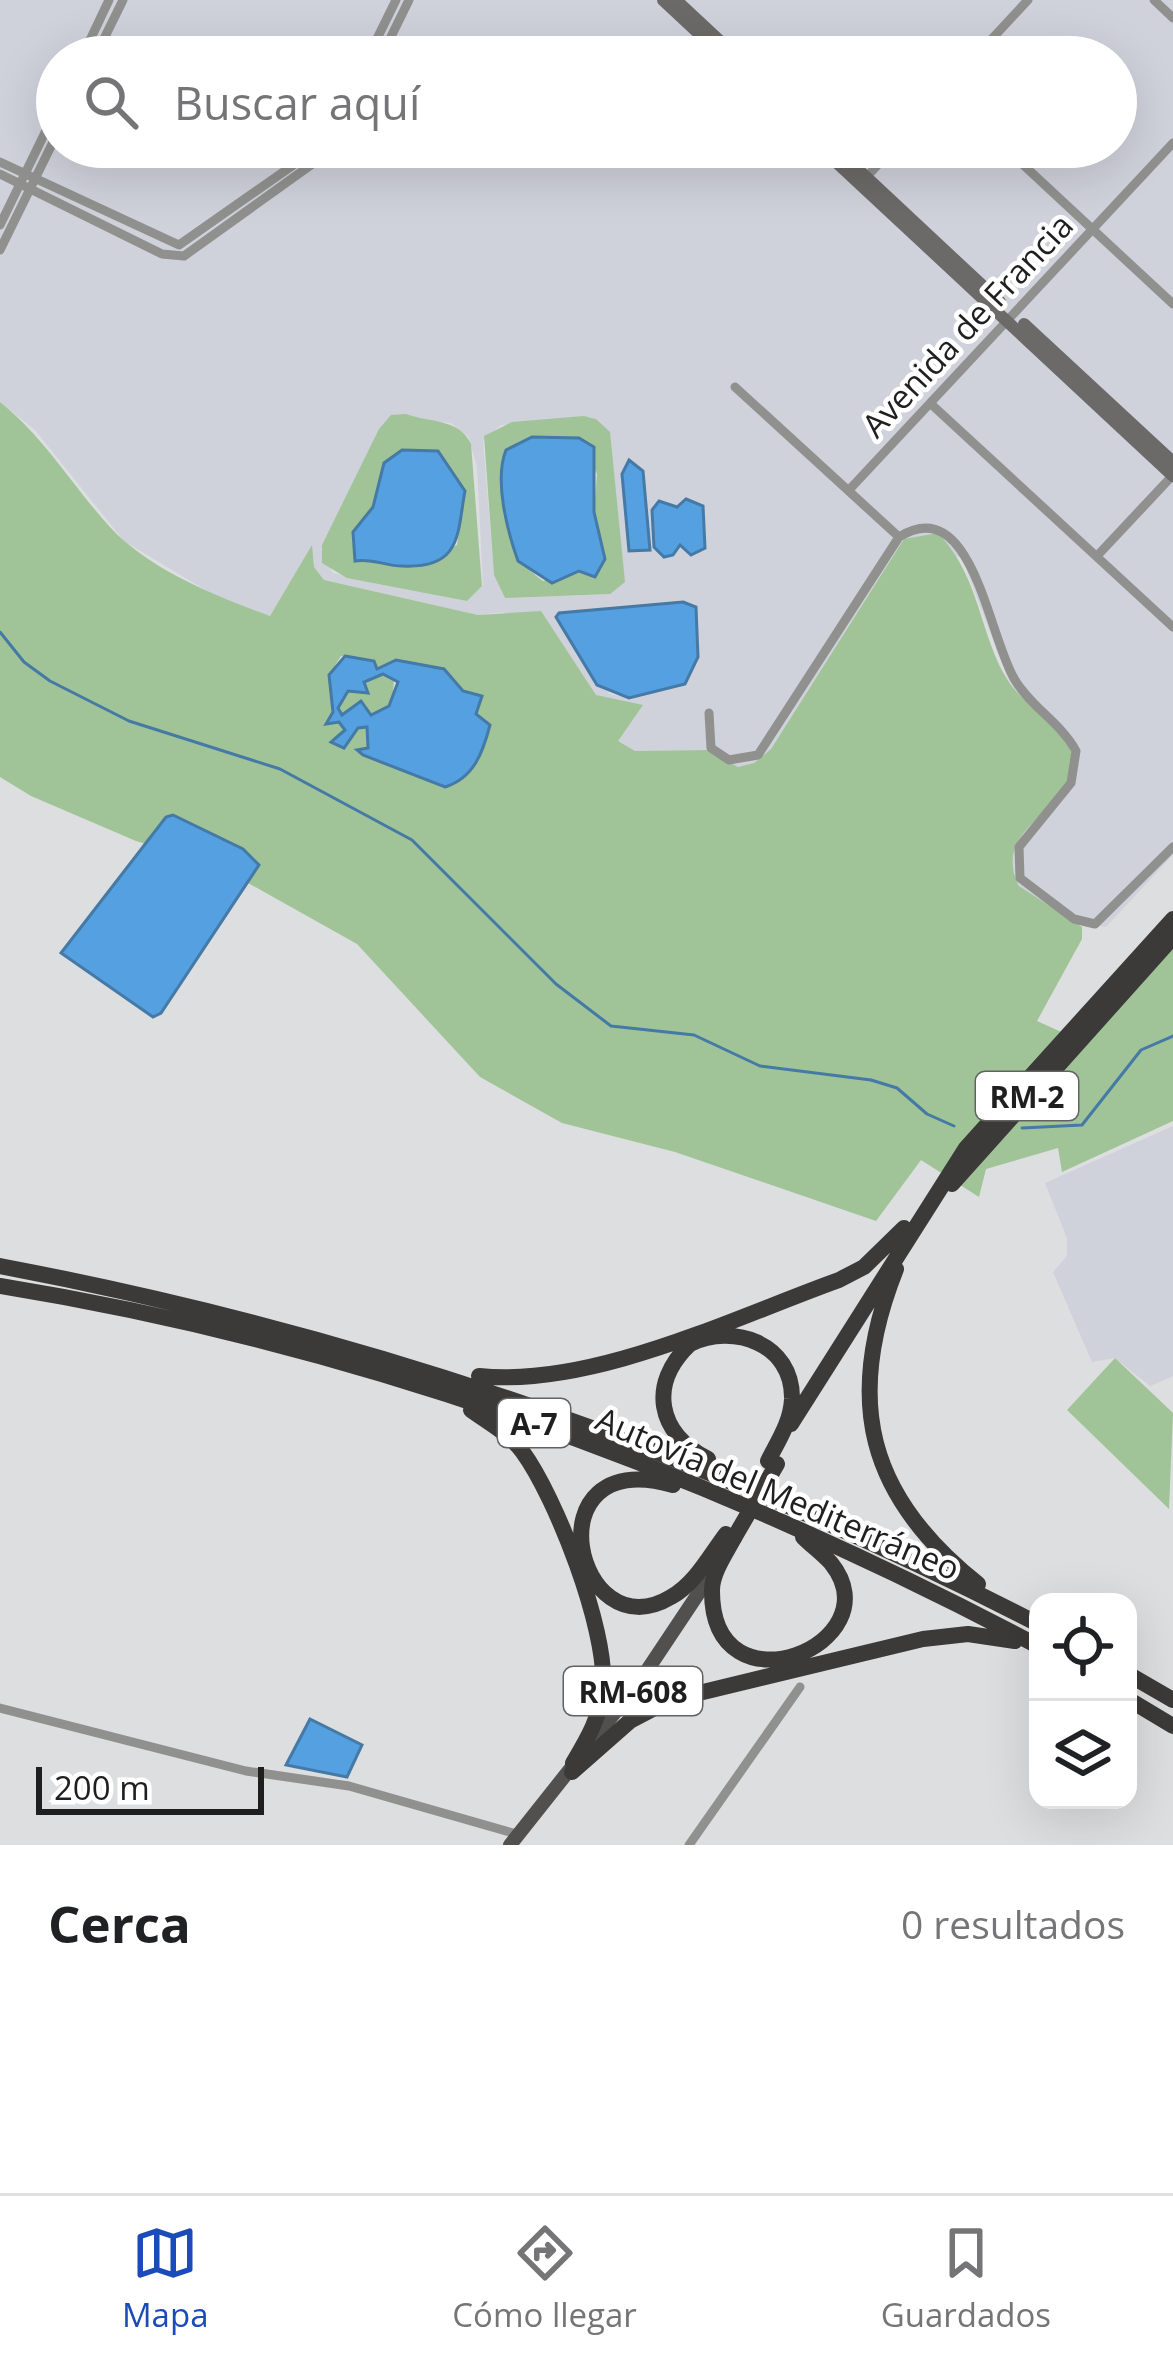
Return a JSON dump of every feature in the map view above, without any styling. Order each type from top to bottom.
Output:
[{"type":"highway","name":"RM-2","points":[[730,1536],[938,1186],[1033,1070],[1173,919]]},
{"type":"highway","name":"RM-2","points":[[773,1462],[948,1189],[1173,937]]},
{"type":"highway","points":[[439,1372],[516,1380],[547,1375],[652,1347],[838,1280],[864,1268],[938,1186]]},
{"type":"highway","name":"Autovía del Mediterráneo","points":[[0,1265],[174,1300],[439,1372],[777,1497],[1029,1617]]},
{"type":"highway","points":[[897,1268],[868,1367],[869,1412],[879,1460],[899,1504],[918,1530],[981,1587]]},
{"type":"highway","name":"Autovía del Mediterráneo","points":[[0,1286],[214,1331],[429,1388],[603,1448],[800,1529],[1029,1645]]},
{"type":"highway","points":[[214,1331],[471,1410],[693,1491],[803,1537],[1029,1646]]},
{"type":"highway","points":[[773,1462],[790,1417],[792,1394],[774,1352],[732,1334],[690,1344],[663,1381],[662,1404],[676,1439],[748,1479],[981,1587],[1029,1616]]},
{"type":"highway","points":[[471,1410],[506,1434],[535,1471],[596,1622],[603,1658],[599,1711],[570,1771]]},
{"type":"highway","points":[[693,1491],[632,1478],[599,1493],[586,1511],[578,1540],[591,1579],[617,1600],[655,1604],[687,1586],[730,1536]]},
{"type":"highway","points":[[730,1536],[712,1587],[720,1622],[741,1652],[776,1662],[815,1648],[829,1635],[842,1606],[833,1565],[803,1537]]},
{"type":"highway","points":[[570,1771],[630,1721],[670,1700],[923,1639],[968,1634],[1015,1641]]},
{"type":"highway","points":[[1137,1677],[1173,1700]]},
{"type":"highway","points":[[1131,1701],[1173,1726]]},
{"type":"main road","points":[[515,1840],[636,1678],[730,1536]]},
{"type":"street","points":[[92,36],[110,0]]},
{"type":"street","points":[[105,36],[123,0]]},
{"type":"street","points":[[378,36],[396,0]]},
{"type":"street","points":[[391,36],[409,0]]},
{"type":"street","points":[[663,0],[702,36]]},
{"type":"street","points":[[676,0],[715,36]]},
{"type":"street","points":[[995,36],[1028,0]]},
{"type":"street","points":[[1154,0],[1173,18]]},
{"type":"street","name":"Avenida de Francia","points":[[849,490],[1173,143]]},
{"type":"street","points":[[0,250],[36,161]]},
{"type":"street","points":[[0,162],[162,254],[184,256],[307,168]]},
{"type":"street","points":[[0,224],[36,168]]},
{"type":"street","points":[[0,174],[28,181],[178,245],[289,168]]},
{"type":"street","points":[[847,168],[1173,462]]},
{"type":"street","points":[[852,168],[863,181]]},
{"type":"street","points":[[863,181],[875,168]]},
{"type":"street","points":[[1027,168],[1173,304]]},
{"type":"street","points":[[1012,318],[1173,475],[1097,556]]},
{"type":"street","points":[[735,387],[899,536]]},
{"type":"street","points":[[931,404],[1173,628]]},
{"type":"street","points":[[709,713],[711,748],[729,760],[758,755],[899,536],[931,527],[958,542],[1007,668],[1076,751],[1071,783],[1019,847],[1016,865],[1026,885],[1074,919],[1095,924],[1108,917],[1173,847]]},
{"type":"street","points":[[689,1845],[800,1687]]},
{"type":"street","points":[[0,1708],[245,1771],[350,1786],[515,1840]]},
{"type":"shaded area","points":[[0,0],[1173,0],[1173,855],[1106,927],[1072,922],[1019,886],[1012,865],[1017,839],[1066,782],[1007,677],[962,558],[904,539],[771,749],[754,763],[738,767],[706,750],[635,751],[618,741],[624,705],[596,695],[503,612],[478,615],[324,580],[314,567],[311,548],[270,616],[212,594],[124,541],[35,430],[0,402]],"holes":[[[596,419],[610,594],[505,598],[494,575],[483,441],[501,425]],[[423,420],[451,423],[468,436],[477,466],[483,585],[467,601],[333,573],[321,550],[374,443]],[[683,602],[685,684],[629,698],[609,694],[559,613]]]},
{"type":"shaded area","points":[[1173,1126],[1173,1376],[1150,1386],[1115,1358],[1092,1362],[1053,1272],[1067,1256],[1067,1238],[1045,1183]]},
{"type":"green space","points":[[0,402],[31,431],[125,542],[184,580],[270,616],[312,545],[314,567],[324,580],[478,615],[541,611],[596,695],[643,705],[618,741],[635,751],[707,750],[738,767],[754,763],[771,749],[904,539],[938,533],[964,571],[1003,672],[1070,749],[1069,777],[1061,793],[1015,848],[1013,865],[1019,886],[1082,927],[1082,939],[1037,1021],[1079,1040],[1173,938],[1173,1121],[1062,1172],[1058,1148],[986,1169],[979,1197],[921,1160],[876,1221],[675,1152],[562,1123],[480,1077],[357,944],[216,865],[136,841],[31,796],[0,777]],"holes":[[[341,656],[374,661],[376,669],[406,662],[446,676],[467,696],[476,715],[489,723],[422,721],[393,695],[394,679],[383,674],[368,679],[365,686],[332,670]]]},
{"type":"green space","points":[[391,415],[451,425],[471,444],[482,586],[467,601],[347,578],[322,563],[322,545],[379,429]],"holes":[[[409,449],[442,455],[465,491],[457,545],[408,566],[376,559],[355,561],[352,537],[374,507],[384,464]]]},
{"type":"green space","points":[[584,416],[596,419],[610,432],[625,582],[610,594],[505,598],[494,575],[484,436],[512,422]],"holes":[[[532,437],[579,438],[597,474],[594,512],[603,550],[595,576],[579,571],[543,581],[518,555],[506,522],[506,450]]]},
{"type":"green space","points":[[1115,1358],[1173,1413],[1169,1509],[1067,1410]]},
{"type":"water","points":[[532,437],[579,438],[594,447],[594,512],[605,559],[595,577],[579,571],[552,583],[518,561],[503,505],[501,476],[506,450]]},
{"type":"water","points":[[402,450],[438,451],[465,491],[458,534],[447,554],[422,565],[355,561],[353,532],[373,507],[384,463]]},
{"type":"water","points":[[629,460],[643,471],[650,550],[629,551],[622,474]]},
{"type":"water","points":[[686,499],[703,506],[705,548],[691,555],[680,545],[673,555],[664,557],[654,547],[652,510],[659,501],[677,507]]},
{"type":"water","points":[[683,602],[696,607],[698,657],[685,684],[629,698],[597,685],[556,617],[559,613]]},
{"type":"water","points":[[345,656],[374,661],[377,669],[396,660],[444,669],[463,691],[482,696],[476,714],[490,725],[476,763],[445,787],[363,755],[357,750],[368,748],[367,727],[358,728],[344,748],[331,742],[345,730],[339,722],[326,724],[333,712],[329,675]],"holes":[[[383,674],[398,682],[389,706],[371,715],[361,701],[342,715],[338,708],[348,691],[368,693],[364,682]]]},
{"type":"water","points":[[173,815],[243,849],[259,865],[161,1013],[153,1017],[61,953],[166,817]]},
{"type":"water","points":[[310,1719],[362,1745],[347,1777],[286,1765]]},
{"type":"waterway","points":[[0,632],[24,662],[50,681],[129,721],[280,769],[412,840],[556,984],[611,1026],[694,1035],[760,1066],[871,1080],[897,1088],[927,1114],[954,1126]]},
{"type":"waterway","points":[[1022,1128],[1082,1125],[1141,1050],[1173,1036]]}]
